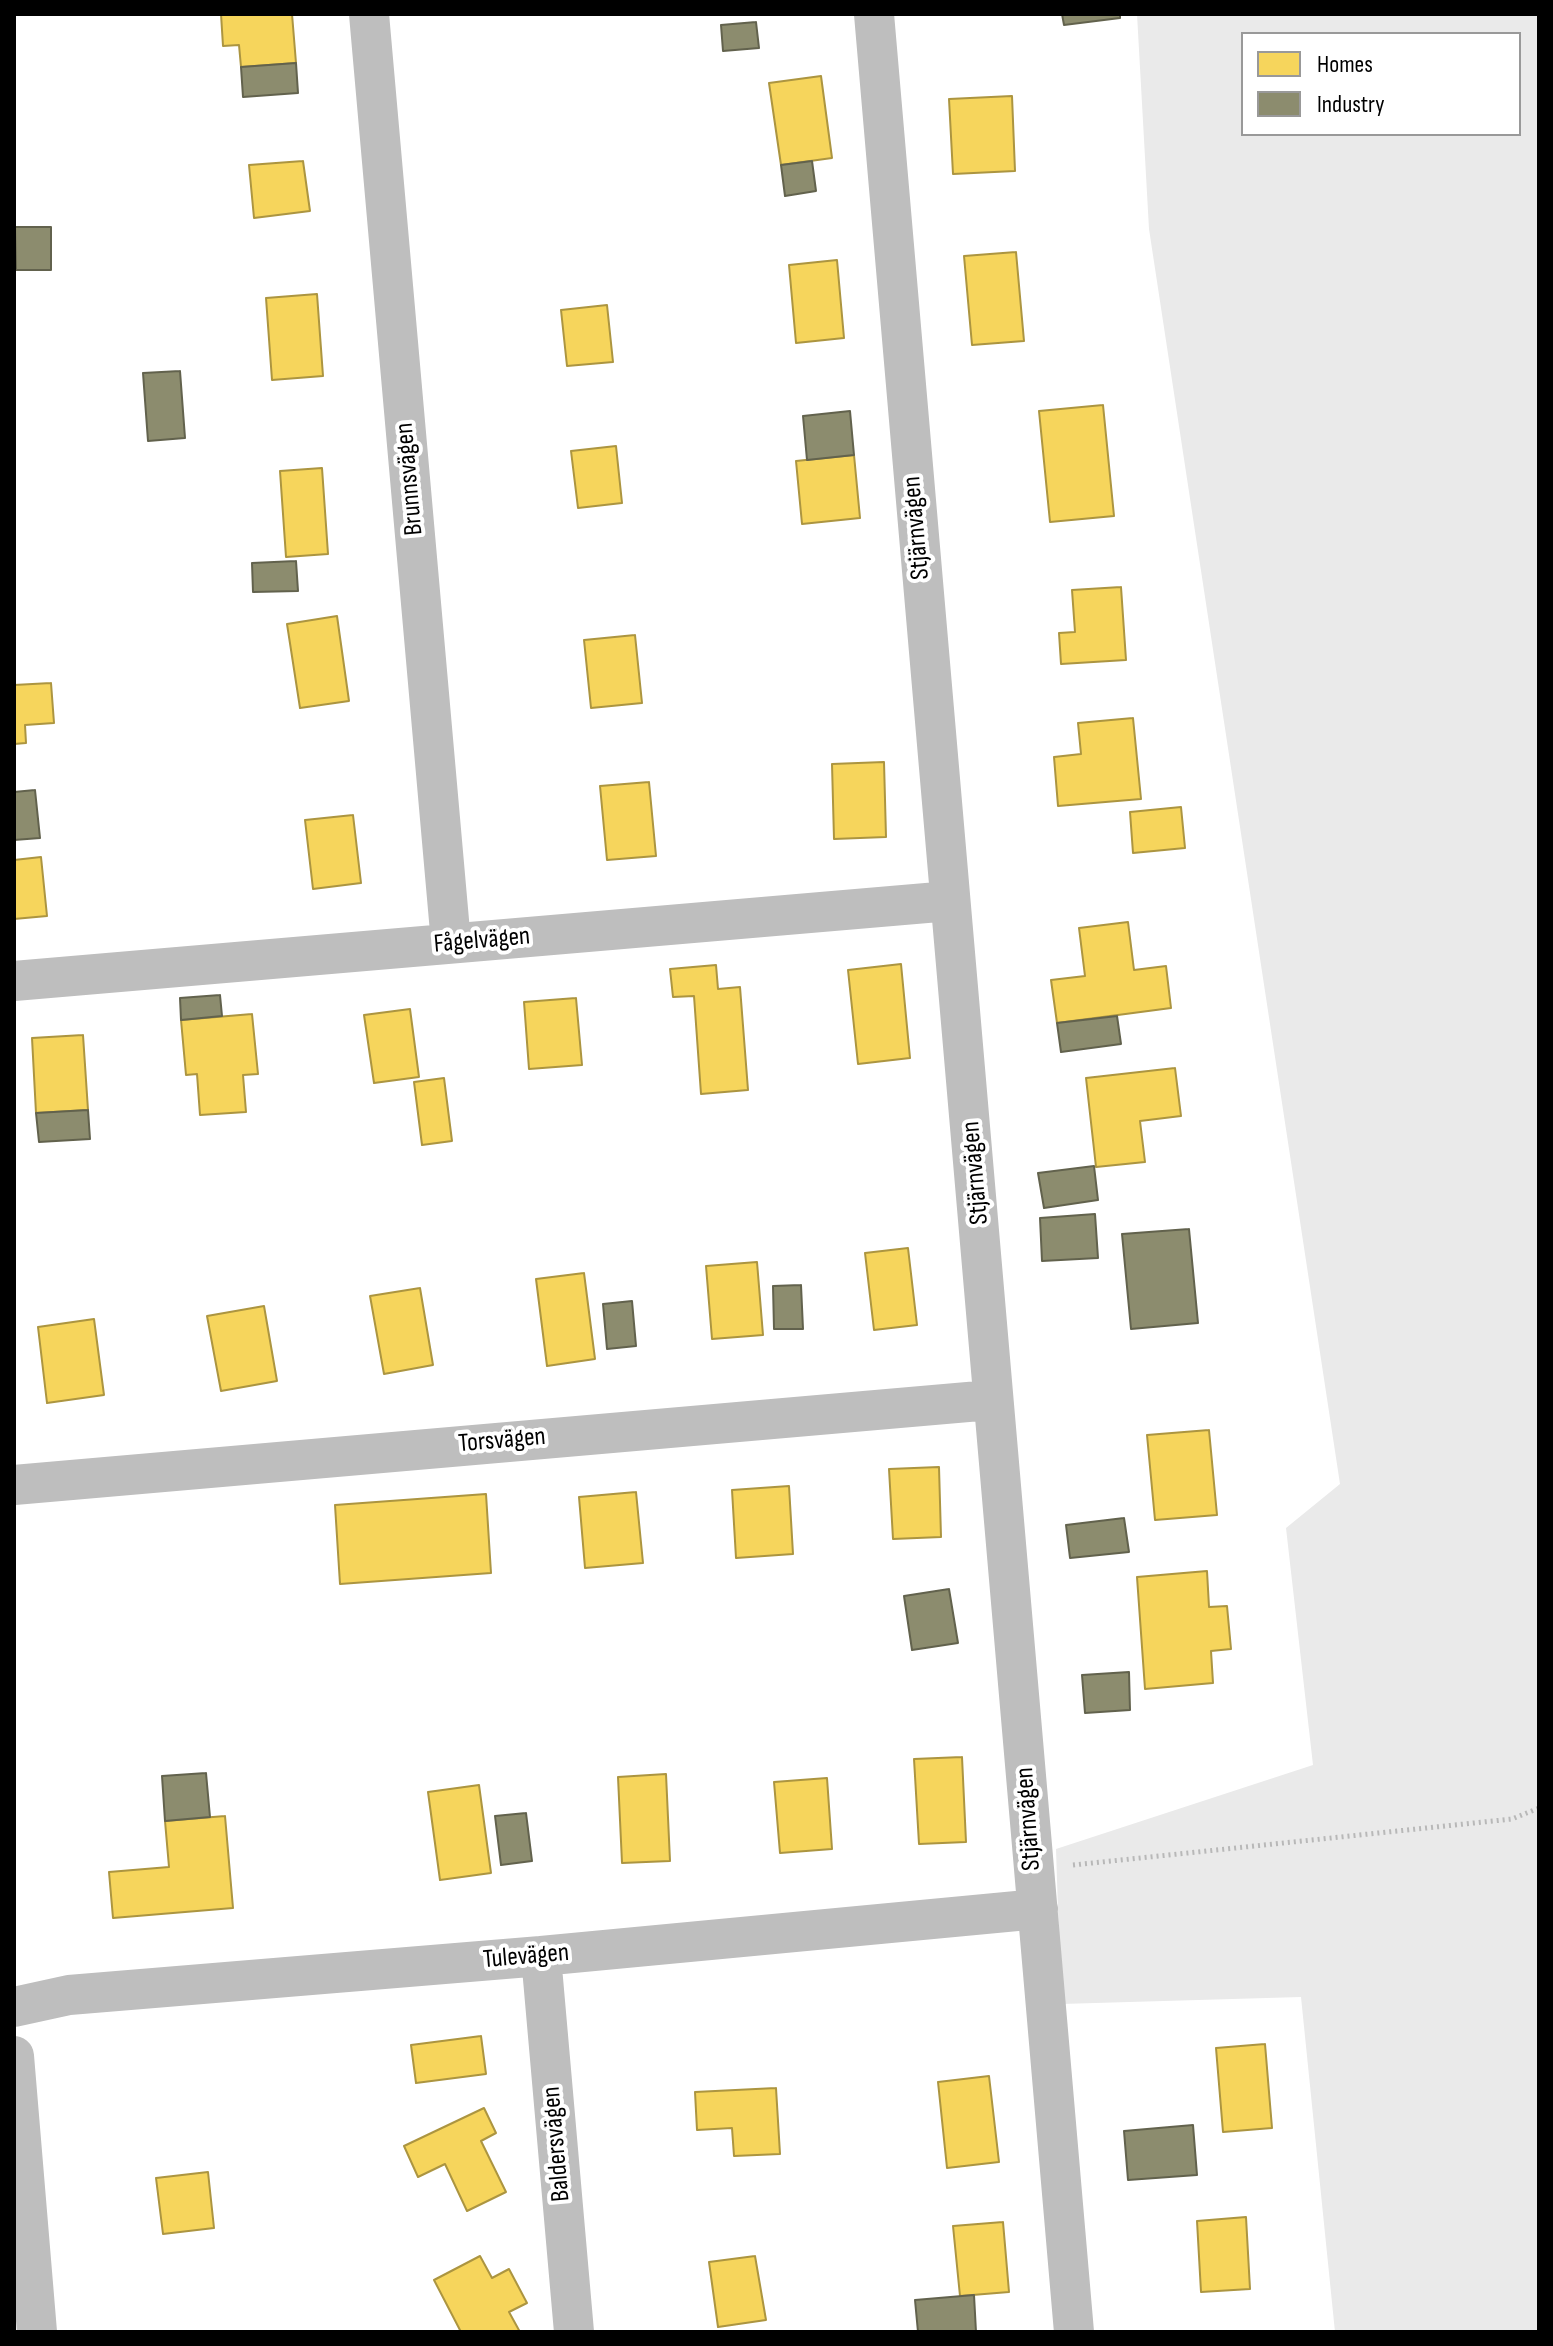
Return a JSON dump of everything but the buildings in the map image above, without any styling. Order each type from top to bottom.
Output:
[{"type":"street","name":"Brunnsvägen","points":[[369,14],[451,943]]},
{"type":"street","name":"Stjärnvägen","points":[[874,14],[987,1305],[991,1400],[1014,1616],[1074,2332]]},
{"type":"street","name":"Fågelvägen","points":[[14,981],[950,901]]},
{"type":"street","name":"Torsvägen","points":[[14,1485],[991,1400]]},
{"type":"street","name":"Tulevägen","points":[[14,2007],[69,1995],[541,1956],[1035,1889]]},
{"type":"street","name":"Baldersvägen","points":[[541,1956],[574,2332]]},
{"type":"street","points":[[14,2056],[37,2332]]},
{"type":"path","points":[[1035,1889],[1512,1819],[1539,1808]]},
{"type":"shaded area","points":[[1137,14],[1539,14],[1539,2332],[1335,2332],[1301,1997],[1061,2004],[1056,1849],[1313,1765],[1286,1528],[1340,1484],[1149,229]]}]
